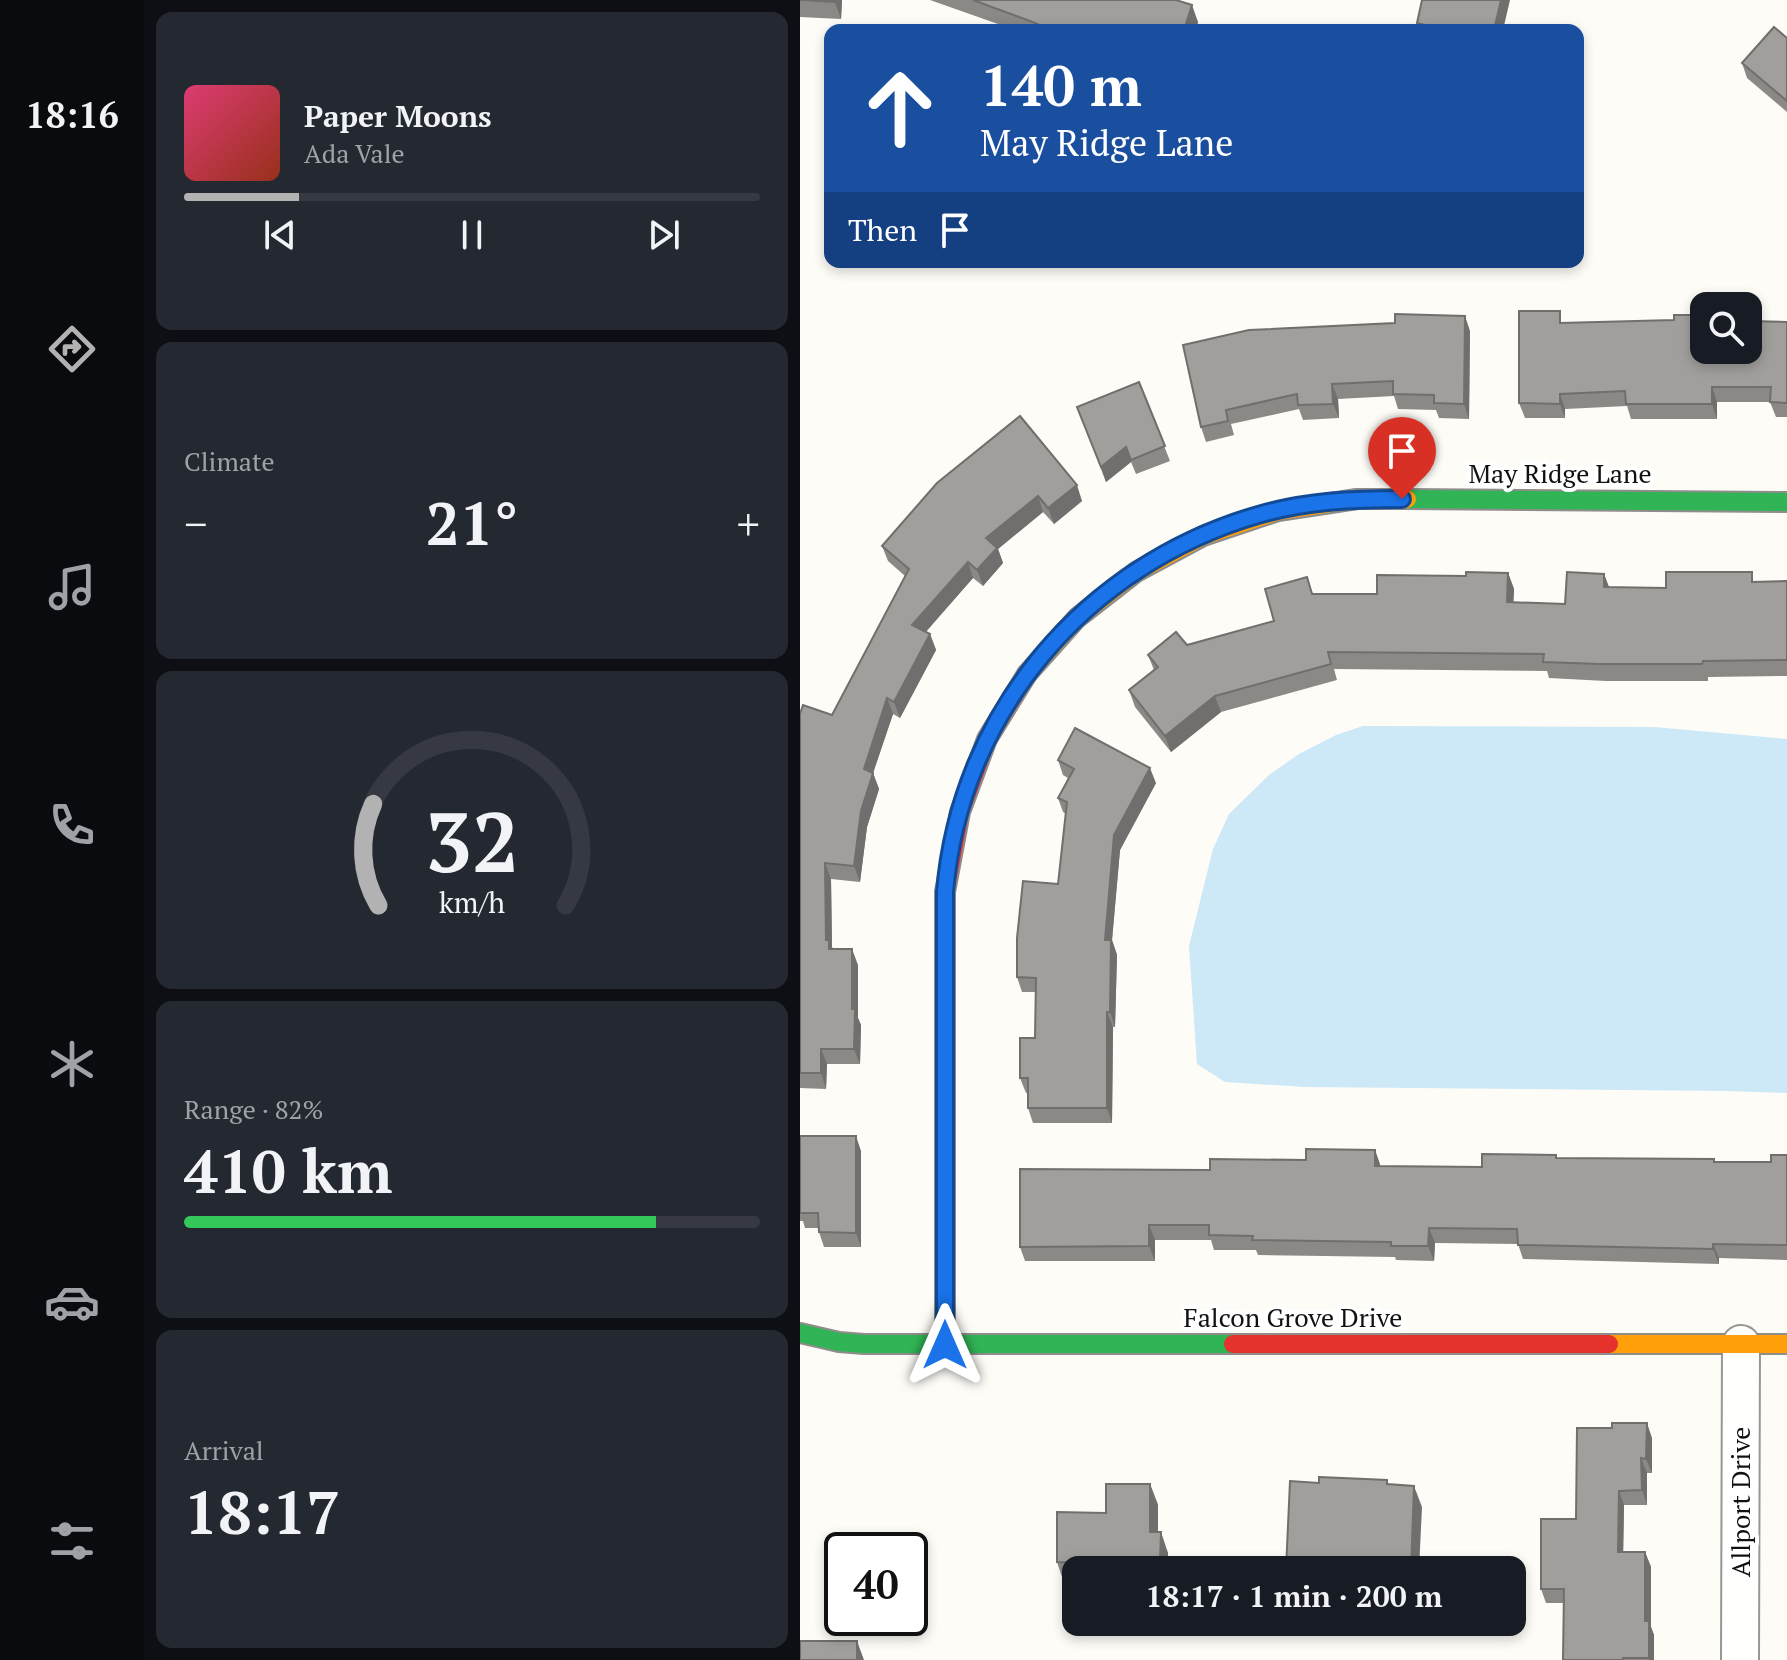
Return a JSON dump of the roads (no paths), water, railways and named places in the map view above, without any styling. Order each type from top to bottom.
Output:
[{"type":"street","name":"May Ridge Lane","points":[[945,1345],[947,866],[961,807],[985,743],[1029,670],[1075,619],[1143,565],[1175,548],[1206,533],[1256,516],[1307,504],[1384,499],[1787,502]]},
{"type":"street","name":"Falcon Grove Drive","points":[[800,1333],[839,1342],[945,1345],[1787,1344]]},
{"type":"street","name":"Allport Drive","points":[[1740,1660],[1741,1344]]},
{"type":"water","points":[[1363,726],[1654,727],[1787,739],[1787,1093],[1305,1087],[1225,1082],[1197,1064],[1189,946],[1213,849],[1229,814],[1269,775],[1299,754],[1336,735]]}]
